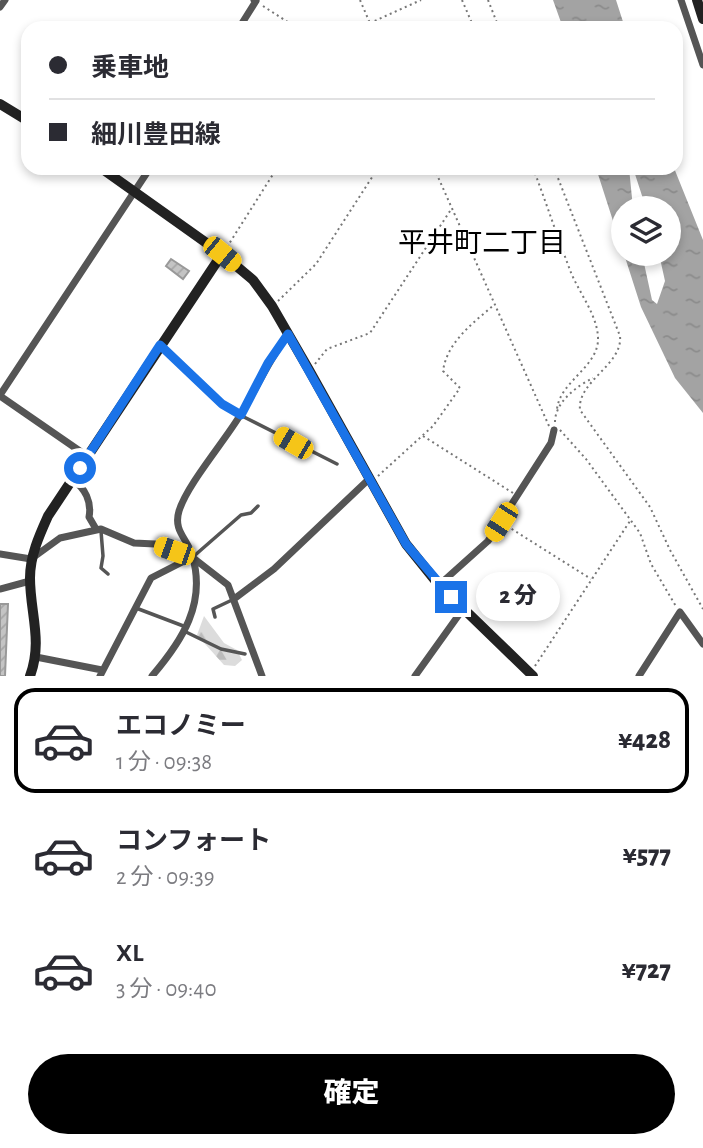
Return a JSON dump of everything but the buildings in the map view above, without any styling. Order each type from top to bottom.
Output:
[{"type":"main road","points":[[0,104],[21,117]]},
{"type":"main road","points":[[111,175],[222,254],[253,280],[272,306],[310,370],[406,544],[439,585],[532,674]]},
{"type":"main road","points":[[30,676],[36,657],[37,629],[30,581],[32,559],[48,516],[222,254]]},
{"type":"street","points":[[0,8],[5,0]]},
{"type":"street","points":[[681,0],[703,65]]},
{"type":"street","points":[[243,21],[255,1]]},
{"type":"street","points":[[88,456],[0,395],[145,175]]},
{"type":"street","points":[[152,676],[187,630],[194,596],[196,572],[192,557],[177,530],[179,509],[241,415],[268,363],[288,334]]},
{"type":"street","points":[[160,345],[222,404],[241,415]]},
{"type":"street","points":[[439,585],[488,541],[551,443],[554,430]]},
{"type":"street","points":[[73,480],[83,487],[90,508],[89,517],[99,529],[134,543],[155,544],[192,557],[224,579],[262,676]]},
{"type":"street","points":[[234,599],[274,569],[370,480]]},
{"type":"street","points":[[0,554],[32,559],[60,538],[99,529]]},
{"type":"street","points":[[36,657],[101,673],[151,578],[192,557]]},
{"type":"street","points":[[0,589],[30,581]]},
{"type":"street","points":[[415,676],[463,609]]},
{"type":"street","points":[[639,676],[680,612],[703,644]]},
{"type":"lane","points":[[241,415],[337,464]]},
{"type":"lane","points":[[192,557],[241,515],[251,513],[258,506]]},
{"type":"lane","points":[[99,529],[103,556],[100,568],[108,574]]},
{"type":"lane","points":[[215,617],[213,609],[234,599]]},
{"type":"lane","points":[[136,608],[187,630],[221,649],[245,654]]},
{"type":"path","points":[[360,0],[369,21]]},
{"type":"path","points":[[374,21],[421,0]]},
{"type":"path","points":[[463,0],[471,21]]},
{"type":"path","points":[[488,0],[496,21]]},
{"type":"path","points":[[255,1],[286,21]]},
{"type":"path","points":[[222,254],[273,175]]},
{"type":"path","points":[[272,306],[316,264],[373,175]]},
{"type":"path","points":[[437,175],[547,424],[567,436],[631,520],[640,533],[651,564],[680,612]]},
{"type":"path","points":[[535,175],[570,272],[595,324],[598,340],[595,351],[558,397],[554,430]]},
{"type":"path","points":[[557,175],[620,336],[618,348],[581,397],[580,410],[650,507],[703,609]]},
{"type":"path","points":[[310,370],[327,349],[370,333],[452,208]]},
{"type":"path","points":[[370,480],[422,436],[460,388],[443,371],[450,349],[463,332],[494,304]]},
{"type":"path","points":[[557,409],[583,384],[595,378]]},
{"type":"path","points":[[422,436],[517,495]]},
{"type":"path","points":[[532,674],[631,520]]},
{"type":"path","points":[[501,522],[591,579]]},
{"type":"green space","points":[[204,616],[224,643],[237,650],[242,660],[235,666],[224,665],[197,635]]},
{"type":"water","points":[[553,0],[616,0],[623,21],[560,21]]},
{"type":"water","points":[[598,175],[630,175],[632,196],[611,196],[611,215]]},
{"type":"water","points":[[635,175],[677,175],[703,240],[703,413],[675,378],[641,307],[628,266],[645,266],[652,300],[657,304],[665,281],[662,266],[681,266],[681,196],[642,196]]},
{"type":"district","name":"平井町二丁目","points":[[482,244]]},
{"type":"route","points":[[80,468],[160,345],[222,404],[241,415],[268,363],[288,334],[389,517],[422,566],[451,597]]}]
